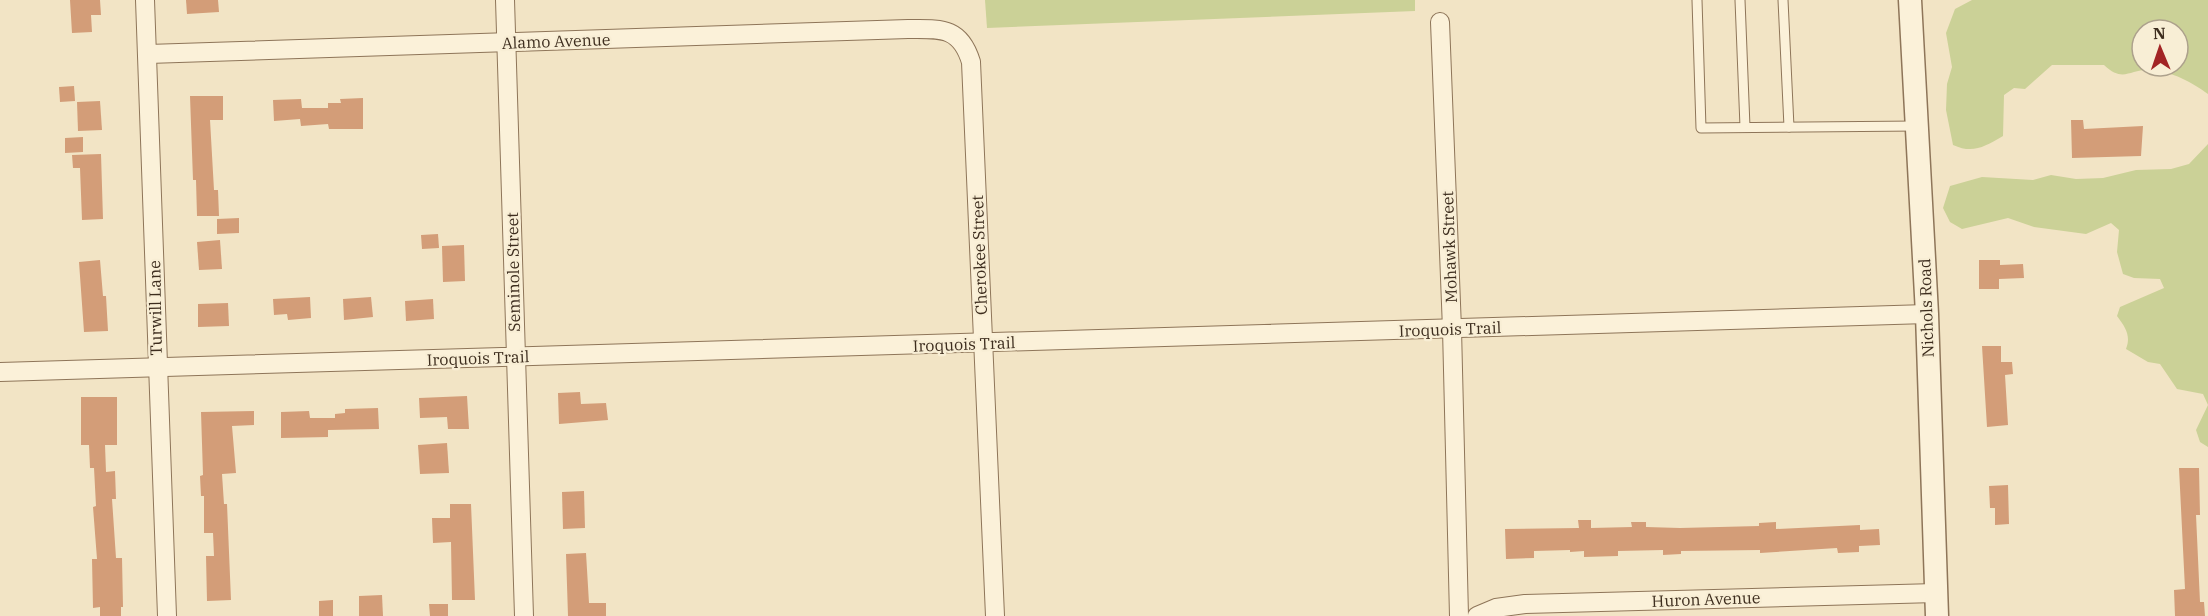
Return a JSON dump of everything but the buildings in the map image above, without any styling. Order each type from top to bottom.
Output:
[{"type":"street","name":"Turwill Lane","points":[[145,0],[156,368],[167,616]]},
{"type":"street","name":"Seminole Street","points":[[505,0],[524,616]]},
{"type":"street","name":"Nichols Road","points":[[1910,0],[1928,314],[1937,616]]},
{"type":"street","name":"Mohawk Street","points":[[1440,22],[1452,329],[1459,616]]},
{"type":"street","name":"Alamo Avenue","points":[[148,54],[908,28],[947,30],[960,40]]},
{"type":"street","name":"Cherokee Street","points":[[960,40],[970,62],[995,616]]},
{"type":"street","name":"Iroquois Trail","points":[[0,372],[1928,314]]},
{"type":"street","name":"Huron Avenue","points":[[1477,616],[1496,608],[1525,604],[1936,593]]},
{"type":"lane","points":[[1697,0],[1701,128],[1917,126]]},
{"type":"lane","points":[[1740,0],[1745,127]]},
{"type":"lane","points":[[1783,0],[1789,127]]},
{"type":"green space","points":[[985,0],[1415,0],[1415,11],[987,28]]},
{"type":"green space","points":[[1972,0],[2208,0],[2208,94],[2182,78],[2190,78],[2190,18],[2130,18],[2130,73],[2117,74],[2104,65],[2052,65],[2025,89],[2014,88],[2004,95],[2003,136],[1978,148],[1960,148],[1953,145],[1946,110],[1947,84],[1952,67],[1946,33],[1955,9]]},
{"type":"green space","points":[[2208,144],[2208,405],[2203,394],[2177,389],[2160,364],[2148,362],[2126,349],[2127,332],[2117,316],[2120,307],[2164,288],[2160,279],[2134,278],[2123,274],[2117,252],[2119,230],[2111,223],[2086,234],[2034,227],[2008,218],[1962,229],[1950,222],[1943,208],[1950,186],[1982,177],[2033,180],[2051,175],[2076,179],[2103,178],[2136,170],[2171,169],[2189,164]]},
{"type":"green space","points":[[2208,405],[2208,447],[2200,442],[2196,430]]}]
